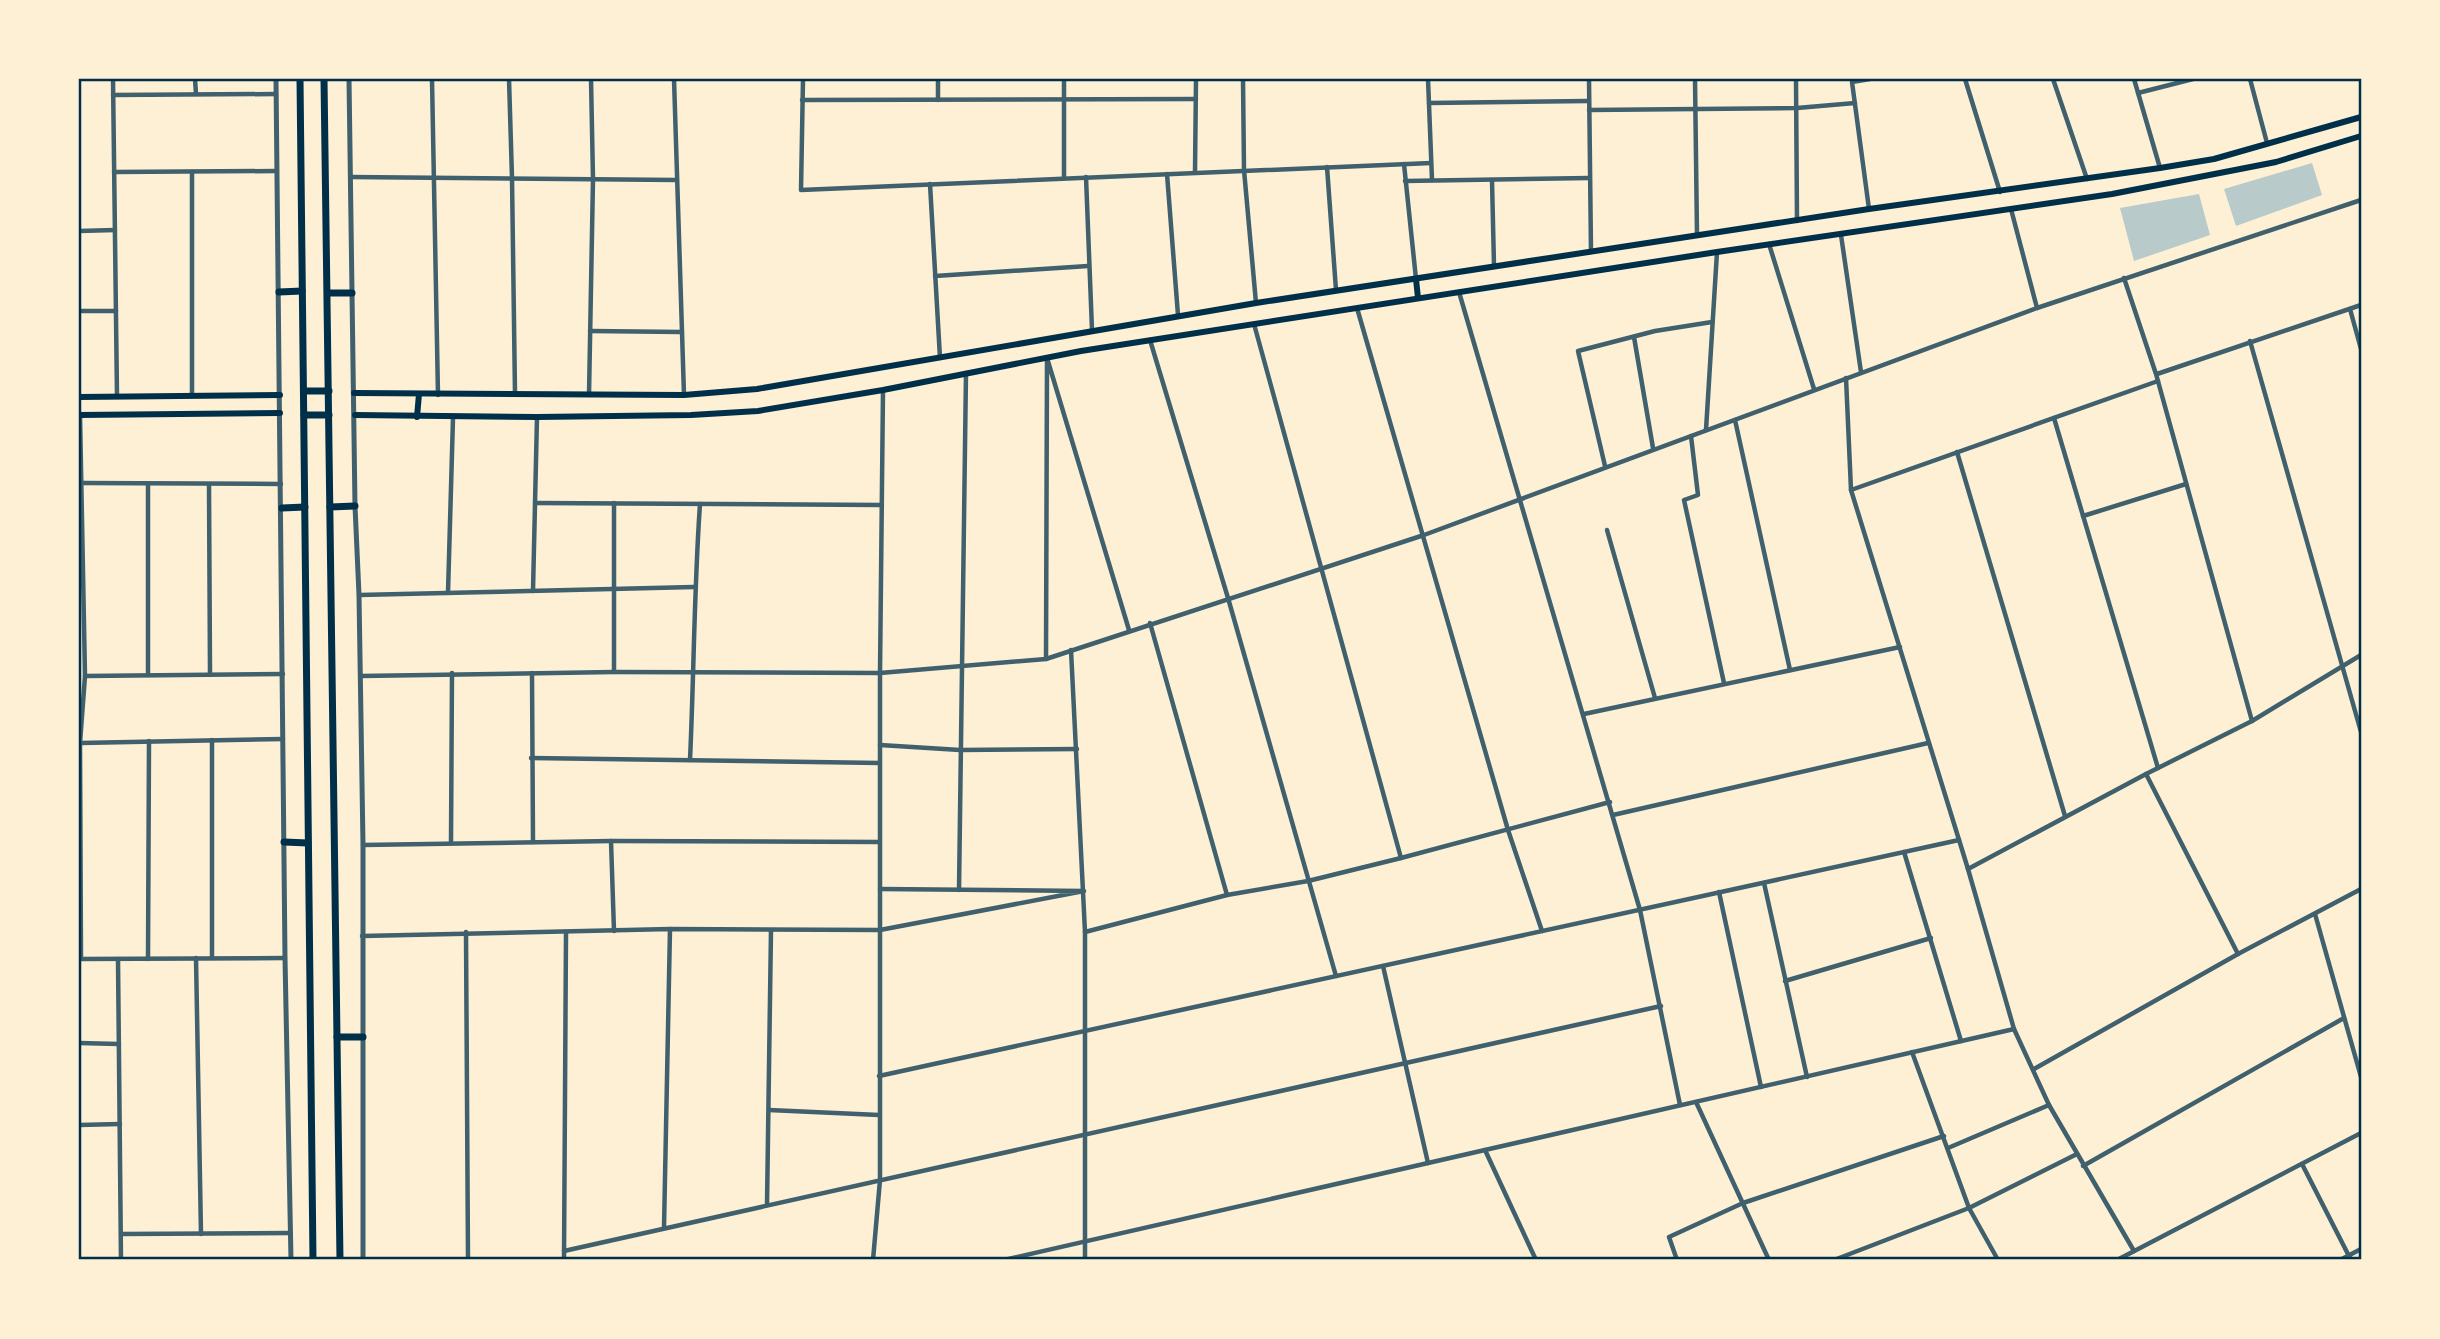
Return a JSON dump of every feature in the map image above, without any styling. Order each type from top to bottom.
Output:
[{"type":"main road","points":[[300,79],[313,1260]]},
{"type":"main road","points":[[324,79],[340,1260]]},
{"type":"main road","points":[[354,393],[684,395],[758,389],[1336,290],[1869,209],[2160,169],[2214,159],[2361,117]]},
{"type":"main road","points":[[355,415],[453,418],[691,415],[758,411],[1047,358],[1254,324],[2192,180],[2276,162],[2361,136]]},
{"type":"main road","points":[[1416,279],[1418,299]]},
{"type":"main road","points":[[279,292],[302,291]]},
{"type":"main road","points":[[328,293],[352,293]]},
{"type":"main road","points":[[304,390],[329,391]]},
{"type":"main road","points":[[417,417],[419,394]]},
{"type":"main road","points":[[79,397],[280,395]]},
{"type":"main road","points":[[80,415],[280,413]]},
{"type":"main road","points":[[304,415],[328,415]]},
{"type":"main road","points":[[330,507],[355,506]]},
{"type":"main road","points":[[282,508],[304,507]]},
{"type":"main road","points":[[284,842],[308,843]]},
{"type":"main road","points":[[337,1037],[363,1037]]},
{"type":"street","points":[[113,79],[117,396]]},
{"type":"street","points":[[195,79],[195,94]]},
{"type":"street","points":[[276,79],[290,1260]]},
{"type":"street","points":[[349,79],[363,845],[363,1260]]},
{"type":"street","points":[[432,79],[438,395]]},
{"type":"street","points":[[509,79],[514,395]]},
{"type":"street","points":[[589,395],[593,179],[591,79]]},
{"type":"street","points":[[674,79],[684,395]]},
{"type":"street","points":[[803,79],[800,190],[1431,163]]},
{"type":"street","points":[[938,79],[938,100]]},
{"type":"street","points":[[1064,79],[1064,178]]},
{"type":"street","points":[[1195,172],[1196,79]]},
{"type":"street","points":[[1243,79],[1244,170],[1256,303]]},
{"type":"street","points":[[1429,79],[1432,180]]},
{"type":"street","points":[[1589,79],[1591,253]]},
{"type":"street","points":[[1695,79],[1697,235]]},
{"type":"street","points":[[1796,79],[1797,222]]},
{"type":"street","points":[[1869,209],[1852,82],[1870,79]]},
{"type":"street","points":[[1965,79],[2000,192]]},
{"type":"street","points":[[2053,79],[2087,180]]},
{"type":"street","points":[[2134,79],[2160,169]]},
{"type":"street","points":[[2138,93],[2193,79]]},
{"type":"street","points":[[2250,79],[2267,144]]},
{"type":"street","points":[[113,95],[276,94]]},
{"type":"street","points":[[802,100],[1196,99]]},
{"type":"street","points":[[1429,103],[1588,102]]},
{"type":"street","points":[[1588,110],[1797,108],[1855,103]]},
{"type":"street","points":[[1405,164],[1416,279]]},
{"type":"street","points":[[1327,167],[1336,290]]},
{"type":"street","points":[[114,172],[276,171]]},
{"type":"street","points":[[192,172],[192,396]]},
{"type":"street","points":[[1167,174],[1178,315]]},
{"type":"street","points":[[351,177],[677,180]]},
{"type":"street","points":[[1086,177],[1092,330]]},
{"type":"street","points":[[1405,181],[1589,178]]},
{"type":"street","points":[[1492,180],[1494,267]]},
{"type":"street","points":[[930,184],[940,358]]},
{"type":"street","points":[[360,676],[614,672],[880,673],[1046,659],[1424,535],[2037,308],[2361,200]]},
{"type":"street","points":[[2011,209],[2037,308]]},
{"type":"street","points":[[79,230],[115,230]]},
{"type":"street","points":[[1841,235],[1861,372]]},
{"type":"street","points":[[1769,244],[1814,389]]},
{"type":"street","points":[[1706,430],[1717,252]]},
{"type":"street","points":[[935,276],[1088,266]]},
{"type":"street","points":[[2124,278],[2156,374],[2252,721]]},
{"type":"street","points":[[1459,292],[1640,910],[1680,1105]]},
{"type":"street","points":[[2156,374],[2361,305]]},
{"type":"street","points":[[1357,308],[1508,830],[1542,931]]},
{"type":"street","points":[[2350,309],[2361,349]]},
{"type":"street","points":[[79,311],[116,311]]},
{"type":"street","points":[[1605,466],[1578,351],[1712,322]]},
{"type":"street","points":[[1254,324],[1401,859]]},
{"type":"street","points":[[590,331],[682,332]]},
{"type":"street","points":[[1634,337],[1653,448]]},
{"type":"street","points":[[1150,341],[1228,598],[1336,976]]},
{"type":"street","points":[[2250,341],[2361,732]]},
{"type":"street","points":[[1047,358],[1129,630]]},
{"type":"street","points":[[1046,659],[1047,358]]},
{"type":"street","points":[[958,890],[966,373]]},
{"type":"street","points":[[1846,377],[1851,490],[1968,869],[2014,1029],[2049,1105],[2134,1251]]},
{"type":"street","points":[[1851,490],[2158,381]]},
{"type":"street","points":[[873,1260],[880,1180],[883,390]]},
{"type":"street","points":[[80,415],[83,484],[81,614],[85,676],[80,743],[80,959],[285,958]]},
{"type":"street","points":[[534,591],[537,417]]},
{"type":"street","points":[[448,593],[453,418]]},
{"type":"street","points":[[2054,418],[2158,768]]},
{"type":"street","points":[[1735,420],[1790,670]]},
{"type":"street","points":[[1691,436],[1698,495],[1684,500],[1724,683]]},
{"type":"street","points":[[1957,452],[2065,817]]},
{"type":"street","points":[[83,484],[282,484]]},
{"type":"street","points":[[148,484],[148,675]]},
{"type":"street","points":[[2083,516],[2186,484]]},
{"type":"street","points":[[209,485],[210,673]]},
{"type":"street","points":[[535,503],[882,505]]},
{"type":"street","points":[[614,503],[614,672]]},
{"type":"street","points":[[690,760],[694,587],[700,504]]},
{"type":"street","points":[[1607,530],[1655,698]]},
{"type":"street","points":[[359,595],[694,587]]},
{"type":"street","points":[[1150,623],[1227,895]]},
{"type":"street","points":[[1584,714],[1899,646]]},
{"type":"street","points":[[1071,650],[1085,932],[1085,1260]]},
{"type":"street","points":[[1968,869],[2252,721],[2361,655]]},
{"type":"street","points":[[451,843],[452,673]]},
{"type":"street","points":[[532,673],[533,842]]},
{"type":"street","points":[[85,676],[283,674]]},
{"type":"street","points":[[80,743],[284,739]]},
{"type":"street","points":[[212,740],[212,958]]},
{"type":"street","points":[[148,958],[149,741]]},
{"type":"street","points":[[1613,816],[1928,743]]},
{"type":"street","points":[[880,745],[960,750],[1077,749]]},
{"type":"street","points":[[531,758],[880,763]]},
{"type":"street","points":[[2146,774],[2238,954]]},
{"type":"street","points":[[1085,932],[1227,895],[1308,881],[1401,859],[1610,802]]},
{"type":"street","points":[[879,1076],[1959,840]]},
{"type":"street","points":[[363,845],[611,841],[880,842]]},
{"type":"street","points":[[611,841],[614,931]]},
{"type":"street","points":[[1904,852],[1961,1041]]},
{"type":"street","points":[[1764,883],[1807,1077]]},
{"type":"street","points":[[880,889],[1084,891]]},
{"type":"street","points":[[2034,1069],[2238,954],[2361,889]]},
{"type":"street","points":[[362,936],[670,929],[880,930],[1084,891]]},
{"type":"street","points":[[1719,892],[1761,1087]]},
{"type":"street","points":[[2315,914],[2361,1077]]},
{"type":"street","points":[[664,1228],[670,929]]},
{"type":"street","points":[[767,1205],[771,930]]},
{"type":"street","points":[[466,932],[468,1260]]},
{"type":"street","points":[[564,1260],[566,932]]},
{"type":"street","points":[[1785,981],[1931,938]]},
{"type":"street","points":[[118,958],[121,1260]]},
{"type":"street","points":[[196,958],[201,1234]]},
{"type":"street","points":[[1383,966],[1429,1163]]},
{"type":"street","points":[[564,1251],[1661,1006]]},
{"type":"street","points":[[2084,1167],[2343,1018]]},
{"type":"street","points":[[1004,1260],[2014,1029]]},
{"type":"street","points":[[79,1043],[119,1044]]},
{"type":"street","points":[[1912,1052],[1969,1208],[1998,1260]]},
{"type":"street","points":[[1696,1102],[1769,1260]]},
{"type":"street","points":[[1948,1148],[2049,1105]]},
{"type":"street","points":[[769,1110],[879,1115]]},
{"type":"street","points":[[79,1125],[120,1124]]},
{"type":"street","points":[[2117,1260],[2361,1133]]},
{"type":"street","points":[[1677,1260],[1669,1237],[1743,1203],[1944,1136]]},
{"type":"street","points":[[1485,1150],[1536,1260]]},
{"type":"street","points":[[1834,1260],[1969,1208],[2077,1154]]},
{"type":"street","points":[[2302,1164],[2349,1258]]},
{"type":"street","points":[[121,1234],[290,1233]]},
{"type":"street","points":[[2340,1260],[2349,1258],[2361,1249]]},
{"type":"shaded area","points":[[2312,163],[2322,195],[2236,226],[2224,189]]},
{"type":"shaded area","points":[[2199,194],[2210,235],[2134,261],[2120,208]]}]
